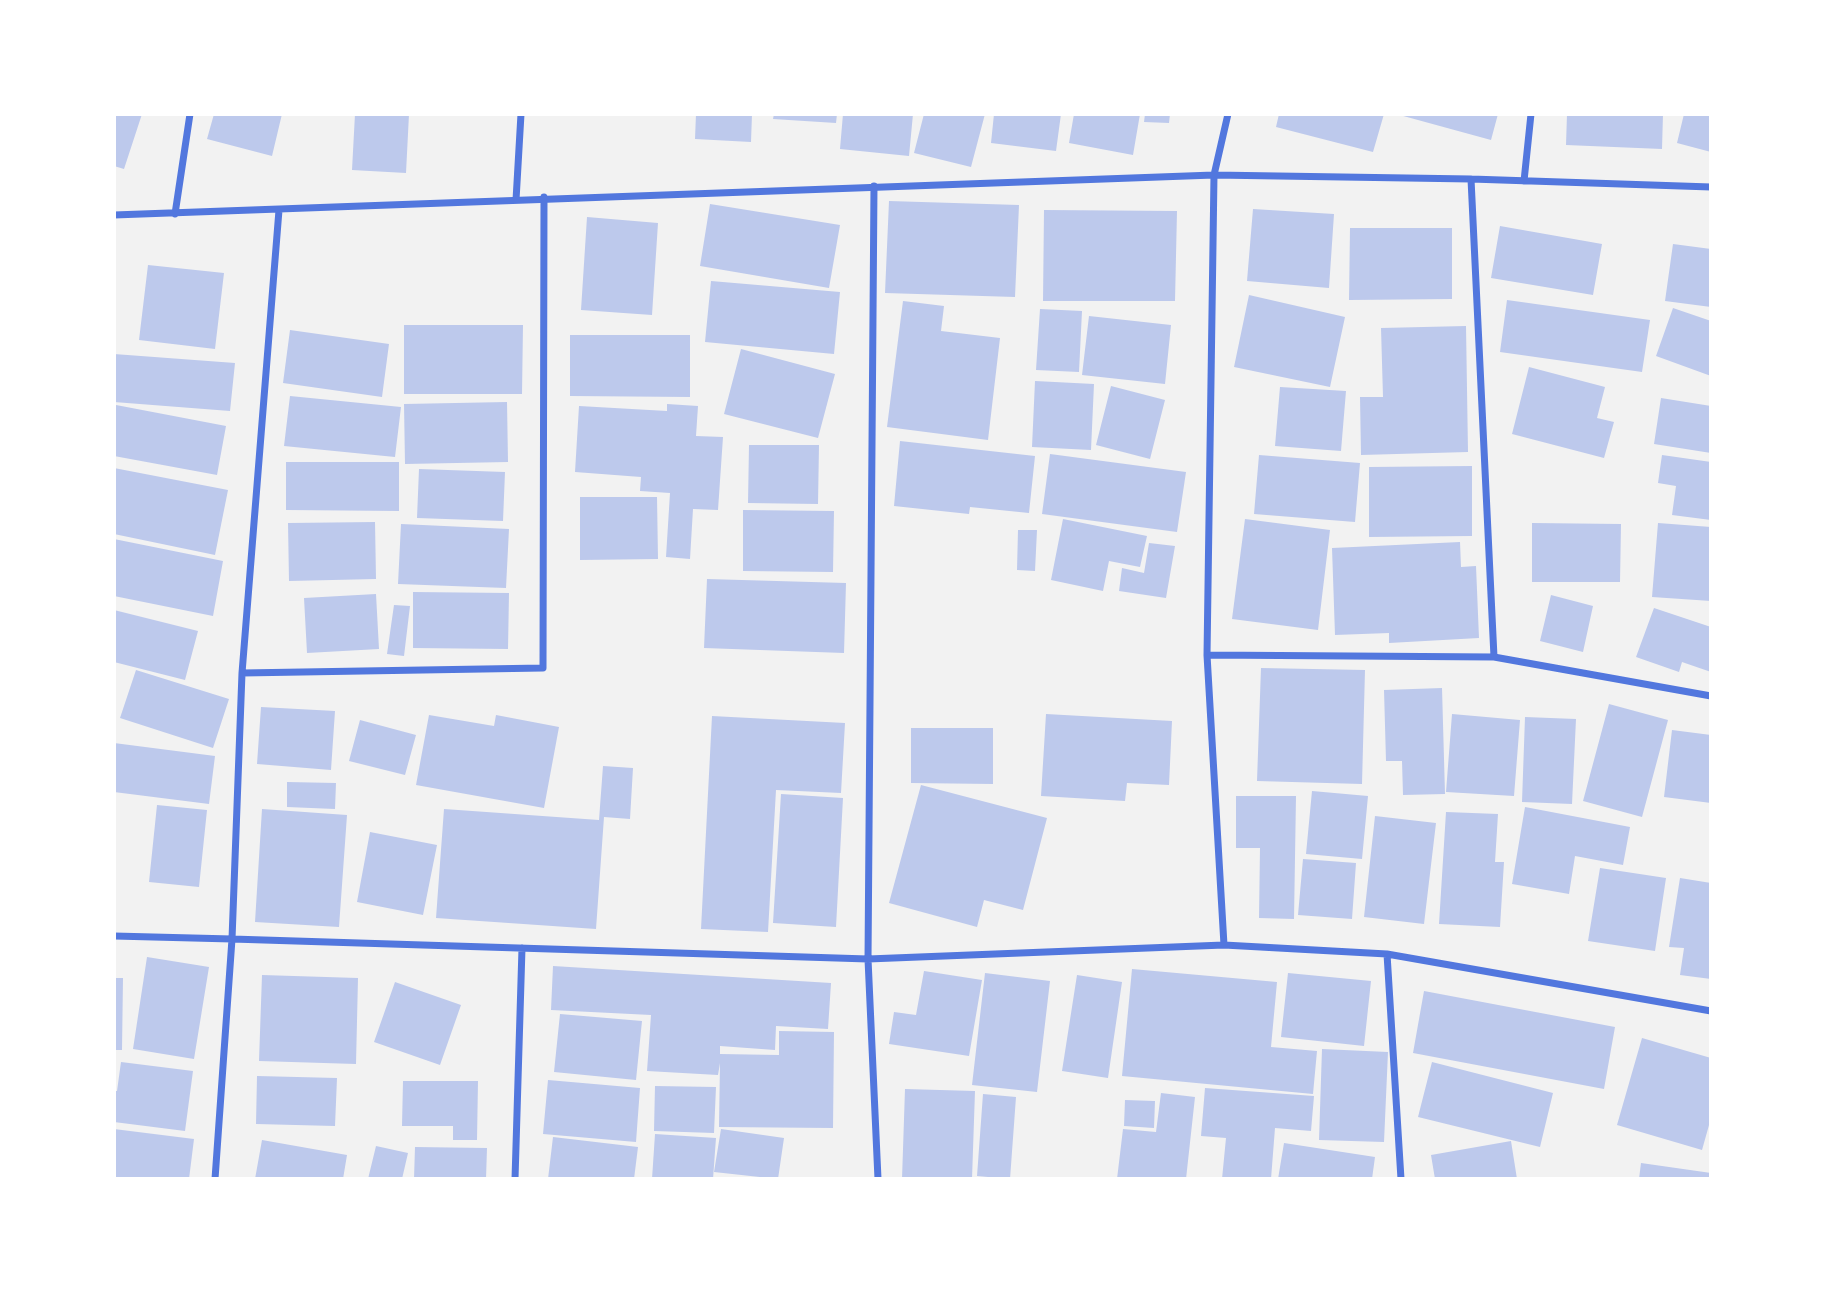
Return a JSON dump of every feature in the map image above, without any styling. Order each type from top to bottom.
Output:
[{"type":"street","points":[[175,214],[190,114]]},
{"type":"street","points":[[516,200],[522,114]]},
{"type":"street","points":[[1224,945],[1207,654],[1214,175],[1227,114]]},
{"type":"street","points":[[1524,180],[1531,114]]},
{"type":"street","points":[[114,215],[544,197],[1214,175],[1524,180],[1711,187]]},
{"type":"street","points":[[1471,179],[1494,657]]},
{"type":"street","points":[[874,186],[868,959],[878,1179]]},
{"type":"street","points":[[242,673],[543,668],[544,197]]},
{"type":"street","points":[[215,1179],[233,939],[242,673],[279,210]]},
{"type":"street","points":[[1207,654],[1494,657],[1711,696]]},
{"type":"street","points":[[114,936],[868,959],[1224,945],[1387,954],[1711,1011]]},
{"type":"street","points":[[515,1179],[522,948]]},
{"type":"street","points":[[1387,954],[1401,1179]]},
{"type":"building","points":[[114,114],[142,114],[124,169],[114,166]]},
{"type":"building","points":[[214,114],[282,114],[272,156],[207,139]]},
{"type":"building","points":[[355,114],[409,114],[406,173],[352,170]]},
{"type":"building","points":[[696,114],[752,114],[751,142],[695,139]]},
{"type":"building","points":[[774,114],[837,114],[836,123],[773,119]]},
{"type":"building","points":[[843,114],[913,114],[909,156],[840,149]]},
{"type":"building","points":[[924,114],[985,114],[971,167],[914,153]]},
{"type":"building","points":[[994,114],[1061,114],[1056,151],[991,143]]},
{"type":"building","points":[[1074,114],[1140,114],[1133,155],[1069,143]]},
{"type":"building","points":[[1145,114],[1170,114],[1169,123],[1144,122]]},
{"type":"building","points":[[1279,114],[1384,114],[1373,152],[1276,127]]},
{"type":"building","points":[[1396,114],[1498,114],[1491,140]]},
{"type":"building","points":[[1567,114],[1663,114],[1662,149],[1566,145]]},
{"type":"building","points":[[1684,114],[1711,114],[1711,152],[1677,143]]},
{"type":"building","points":[[889,201],[1019,205],[1015,297],[885,293]]},
{"type":"building","points":[[710,204],[840,225],[829,288],[700,266]]},
{"type":"building","points":[[1253,209],[1334,214],[1329,288],[1247,281]]},
{"type":"building","points":[[1044,210],[1177,211],[1175,301],[1043,301]]},
{"type":"building","points":[[587,217],[658,223],[652,315],[581,310]]},
{"type":"building","points":[[1500,226],[1602,244],[1593,295],[1491,278]]},
{"type":"building","points":[[1350,228],[1452,228],[1452,299],[1349,300]]},
{"type":"building","points":[[1673,244],[1711,249],[1711,307],[1665,301]]},
{"type":"building","points":[[148,265],[224,273],[215,349],[139,340]]},
{"type":"building","points":[[711,281],[840,292],[834,354],[705,342]]},
{"type":"building","points":[[1249,295],[1345,317],[1330,387],[1234,367]]},
{"type":"building","points":[[1507,300],[1650,320],[1642,372],[1500,352]]},
{"type":"building","points":[[903,301],[944,306],[941,331],[1000,338],[988,440],[887,427]]},
{"type":"building","points":[[1673,308],[1711,321],[1711,376],[1656,356]]},
{"type":"building","points":[[1040,309],[1082,311],[1079,372],[1036,370]]},
{"type":"building","points":[[1089,316],[1171,325],[1165,384],[1082,375]]},
{"type":"building","points":[[404,325],[523,325],[522,394],[404,394]]},
{"type":"building","points":[[1466,326],[1468,452],[1361,455],[1360,397],[1383,397],[1381,328]]},
{"type":"building","points":[[290,330],[389,344],[382,397],[283,383]]},
{"type":"building","points":[[570,335],[690,335],[690,397],[570,396]]},
{"type":"building","points":[[741,349],[835,374],[818,438],[724,414]]},
{"type":"building","points":[[114,354],[235,363],[230,411],[114,402]]},
{"type":"building","points":[[1529,367],[1605,387],[1597,418],[1614,422],[1604,458],[1512,434]]},
{"type":"building","points":[[1035,381],[1094,384],[1091,450],[1032,447]]},
{"type":"building","points":[[1111,386],[1165,400],[1150,459],[1096,445]]},
{"type":"building","points":[[1280,387],[1346,391],[1341,451],[1275,446]]},
{"type":"building","points":[[290,396],[401,407],[395,457],[284,446]]},
{"type":"building","points":[[1661,398],[1711,406],[1711,453],[1654,444]]},
{"type":"building","points":[[507,402],[508,462],[405,464],[404,404]]},
{"type":"building","points":[[667,404],[698,406],[696,436],[723,437],[718,510],[693,509],[690,559],[666,557],[670,493],[640,491],[641,477],[575,472],[579,406],[667,411]]},
{"type":"building","points":[[116,405],[226,426],[217,475],[114,456]]},
{"type":"building","points":[[900,441],[1035,456],[1029,513],[970,507],[969,514],[894,506]]},
{"type":"building","points":[[749,445],[819,445],[818,504],[748,503]]},
{"type":"building","points":[[1050,454],[1186,472],[1177,532],[1042,514]]},
{"type":"building","points":[[1259,455],[1360,463],[1355,522],[1254,514]]},
{"type":"building","points":[[1662,455],[1711,462],[1711,520],[1672,515],[1676,486],[1658,483]]},
{"type":"building","points":[[286,462],[399,462],[399,511],[286,510]]},
{"type":"building","points":[[1472,466],[1472,536],[1369,537],[1369,467]]},
{"type":"building","points":[[114,468],[228,490],[215,555],[114,534]]},
{"type":"building","points":[[419,469],[505,472],[503,521],[417,518]]},
{"type":"building","points":[[580,497],[657,497],[658,559],[580,560]]},
{"type":"building","points":[[743,510],[834,511],[833,572],[743,571]]},
{"type":"building","points":[[1063,519],[1147,536],[1140,567],[1109,561],[1103,591],[1051,580]]},
{"type":"building","points":[[1245,519],[1330,530],[1318,630],[1232,619]]},
{"type":"building","points":[[375,522],[376,579],[289,581],[288,523]]},
{"type":"building","points":[[1532,523],[1621,524],[1620,582],[1532,582]]},
{"type":"building","points":[[1658,523],[1711,527],[1711,601],[1652,597]]},
{"type":"building","points":[[401,524],[509,529],[506,588],[398,584]]},
{"type":"building","points":[[1018,530],[1037,530],[1035,571],[1017,570]]},
{"type":"building","points":[[114,539],[223,561],[213,616],[114,596]]},
{"type":"building","points":[[1460,542],[1461,567],[1476,566],[1479,638],[1389,643],[1389,633],[1335,635],[1332,548]]},
{"type":"building","points":[[1149,543],[1175,546],[1166,598],[1119,591],[1122,568],[1144,573]]},
{"type":"building","points":[[707,579],[846,583],[844,653],[704,648]]},
{"type":"building","points":[[413,592],[509,593],[508,649],[413,648]]},
{"type":"building","points":[[376,594],[379,649],[307,653],[304,598]]},
{"type":"building","points":[[1551,595],[1593,606],[1583,652],[1540,641]]},
{"type":"building","points":[[394,605],[410,606],[404,656],[387,654]]},
{"type":"building","points":[[1654,608],[1711,627],[1711,672],[1682,662],[1679,672],[1636,657]]},
{"type":"building","points":[[114,610],[198,631],[185,680],[114,662]]},
{"type":"building","points":[[1261,668],[1365,670],[1362,784],[1257,781]]},
{"type":"building","points":[[136,670],[229,699],[213,748],[120,718]]},
{"type":"building","points":[[1442,688],[1445,794],[1403,795],[1402,761],[1386,761],[1384,690]]},
{"type":"building","points":[[1609,704],[1668,720],[1642,817],[1583,801]]},
{"type":"building","points":[[261,707],[335,711],[331,770],[257,764]]},
{"type":"building","points":[[1046,714],[1172,721],[1169,785],[1127,783],[1125,801],[1041,796]]},
{"type":"building","points":[[1452,714],[1520,720],[1514,796],[1446,792]]},
{"type":"building","points":[[429,715],[494,726],[496,715],[559,727],[544,808],[416,785]]},
{"type":"building","points":[[712,716],[845,723],[841,793],[776,790],[768,932],[701,929]]},
{"type":"building","points":[[1525,717],[1576,719],[1572,804],[1522,802]]},
{"type":"building","points":[[360,720],[416,735],[405,775],[349,761]]},
{"type":"building","points":[[911,728],[993,728],[993,784],[911,783]]},
{"type":"building","points":[[1672,730],[1711,735],[1711,803],[1664,797]]},
{"type":"building","points":[[114,743],[215,756],[209,804],[114,792]]},
{"type":"building","points":[[603,766],[633,768],[630,819],[604,817],[596,929],[436,918],[444,809],[599,820]]},
{"type":"building","points":[[287,782],[336,783],[335,809],[287,807]]},
{"type":"building","points":[[921,785],[1047,818],[1023,910],[984,900],[977,927],[889,903]]},
{"type":"building","points":[[1312,791],[1368,796],[1362,859],[1306,854]]},
{"type":"building","points":[[781,794],[843,798],[836,927],[773,923]]},
{"type":"building","points":[[1236,796],[1296,796],[1294,919],[1259,918],[1260,848],[1236,848]]},
{"type":"building","points":[[157,805],[207,810],[199,887],[149,882]]},
{"type":"building","points":[[1525,807],[1630,827],[1623,865],[1575,856],[1569,894],[1512,884]]},
{"type":"building","points":[[262,809],[347,815],[339,927],[255,922]]},
{"type":"building","points":[[1446,812],[1498,814],[1495,862],[1504,862],[1500,927],[1439,924]]},
{"type":"building","points":[[1375,816],[1436,823],[1424,924],[1364,917]]},
{"type":"building","points":[[370,832],[437,845],[423,915],[357,902]]},
{"type":"building","points":[[1303,859],[1356,863],[1352,919],[1298,915]]},
{"type":"building","points":[[1600,868],[1666,878],[1655,951],[1588,941]]},
{"type":"building","points":[[1680,878],[1711,883],[1711,979],[1680,975],[1684,948],[1669,947]]},
{"type":"building","points":[[147,957],[209,967],[194,1059],[133,1049]]},
{"type":"building","points":[[553,966],[831,983],[828,1029],[776,1026],[775,1050],[720,1046],[720,1054],[779,1055],[779,1031],[834,1032],[833,1128],[719,1127],[720,1063],[718,1075],[647,1071],[651,1015],[551,1010]]},
{"type":"building","points":[[1132,969],[1277,982],[1271,1047],[1317,1051],[1313,1094],[1122,1076]]},
{"type":"building","points":[[924,971],[982,980],[969,1056],[889,1044],[894,1012],[916,1015]]},
{"type":"building","points":[[985,973],[1050,981],[1037,1092],[972,1085]]},
{"type":"building","points":[[1288,973],[1371,981],[1364,1046],[1281,1037]]},
{"type":"building","points":[[262,975],[358,978],[356,1064],[259,1061]]},
{"type":"building","points":[[1077,975],[1122,982],[1108,1078],[1062,1071]]},
{"type":"building","points":[[114,978],[123,978],[122,1050],[114,1050]]},
{"type":"building","points":[[395,982],[461,1005],[440,1065],[374,1042]]},
{"type":"building","points":[[1424,991],[1615,1027],[1604,1089],[1413,1053]]},
{"type":"building","points":[[560,1014],[642,1021],[636,1080],[554,1072]]},
{"type":"building","points":[[1642,1038],[1711,1058],[1711,1118],[1702,1150],[1617,1125]]},
{"type":"building","points":[[1322,1049],[1388,1052],[1384,1142],[1319,1140]]},
{"type":"building","points":[[121,1062],[193,1071],[185,1131],[114,1122],[114,1091],[117,1091]]},
{"type":"building","points":[[1432,1062],[1553,1093],[1540,1147],[1418,1117]]},
{"type":"building","points":[[257,1076],[337,1078],[335,1126],[256,1124]]},
{"type":"building","points":[[548,1080],[640,1088],[636,1142],[543,1134]]},
{"type":"building","points":[[403,1081],[478,1081],[477,1140],[453,1140],[453,1126],[402,1126]]},
{"type":"building","points":[[655,1086],[716,1087],[714,1133],[654,1131]]},
{"type":"building","points":[[1205,1088],[1314,1096],[1311,1131],[1275,1128],[1271,1179],[1222,1179],[1226,1138],[1201,1136]]},
{"type":"building","points":[[905,1089],[975,1091],[972,1179],[902,1179]]},
{"type":"building","points":[[1161,1093],[1195,1097],[1186,1179],[1117,1179],[1123,1129],[1156,1132]]},
{"type":"building","points":[[983,1094],[1016,1097],[1010,1179],[977,1176]]},
{"type":"building","points":[[1125,1100],[1155,1101],[1154,1128],[1124,1126]]},
{"type":"building","points":[[114,1129],[194,1139],[189,1179],[114,1179]]},
{"type":"building","points":[[721,1129],[784,1138],[778,1179],[714,1172]]},
{"type":"building","points":[[655,1134],[716,1138],[713,1179],[652,1179]]},
{"type":"building","points":[[553,1137],[638,1147],[634,1179],[548,1179]]},
{"type":"building","points":[[262,1140],[347,1155],[343,1179],[255,1179]]},
{"type":"building","points":[[1511,1141],[1517,1179],[1435,1179],[1431,1155]]},
{"type":"building","points":[[1284,1143],[1375,1157],[1372,1179],[1278,1179]]},
{"type":"building","points":[[376,1146],[408,1153],[402,1179],[368,1179]]},
{"type":"building","points":[[415,1147],[487,1148],[486,1179],[414,1179]]},
{"type":"building","points":[[1641,1163],[1711,1173],[1711,1179],[1639,1179]]}]
